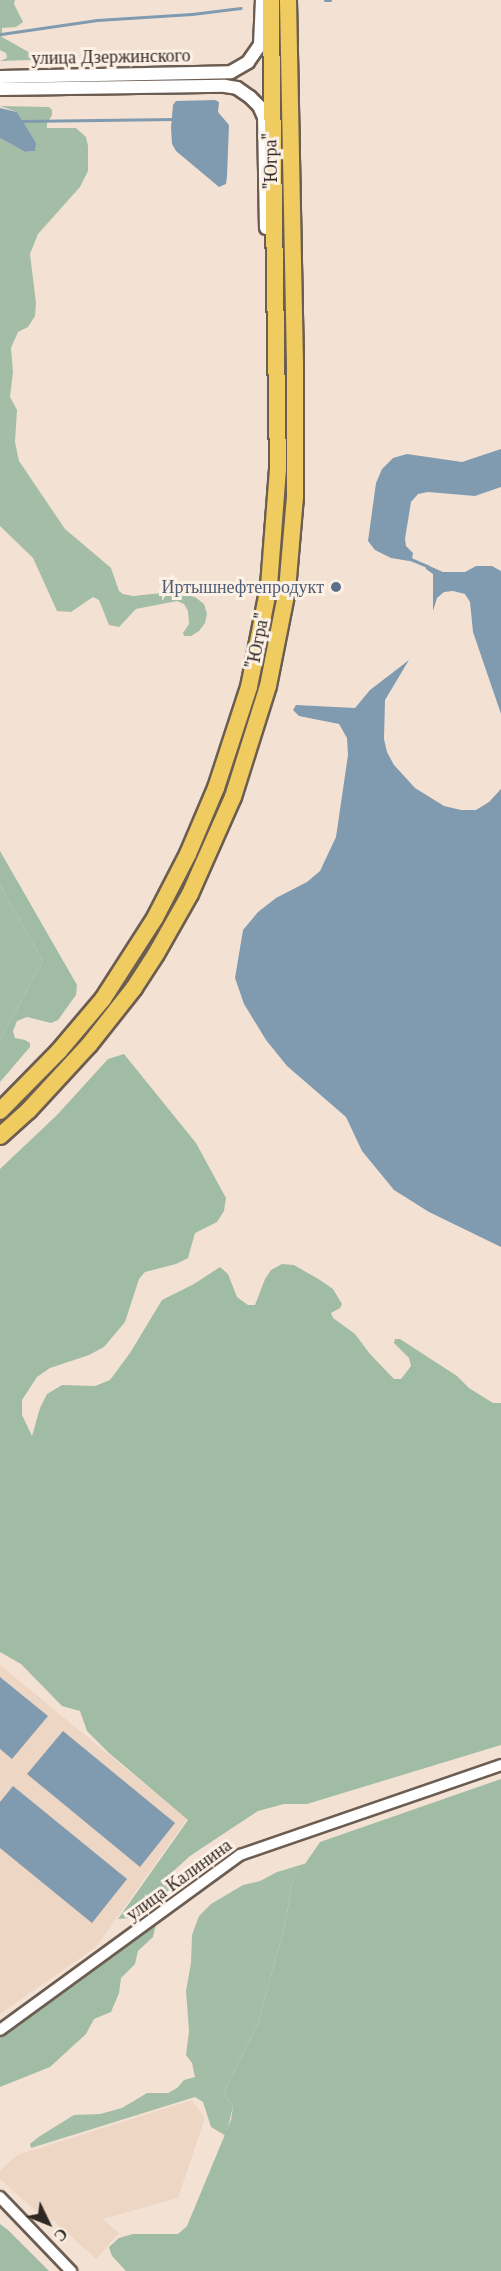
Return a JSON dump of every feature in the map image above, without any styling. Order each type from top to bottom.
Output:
[{"type":"highway","name":"\"Югра\"","points":[[0,1111],[59,1051],[120,976],[155,918],[188,854],[230,751],[252,677],[269,586],[277,480],[271,0]]},
{"type":"highway","name":"\"Югра\"","points":[[0,1136],[36,1102],[89,1045],[134,988],[156,954],[189,894],[233,797],[268,686],[287,590],[295,497],[288,0]]},
{"type":"street","points":[[260,45],[262,0]]},
{"type":"street","points":[[271,18],[260,45],[241,67],[222,80],[245,92],[255,101],[264,115],[273,139]]},
{"type":"street","name":"улица Дзержинского","points":[[0,77],[222,80]]},
{"type":"street","name":"улица Дзержинского","points":[[0,89],[222,80]]},
{"type":"street","points":[[264,115],[270,411],[277,480]]},
{"type":"street","name":"улица Калинина","points":[[0,2030],[240,1855],[262,1845],[501,1765]]},
{"type":"street","points":[[0,2197],[72,2271]]},
{"type":"shaded area","points":[[0,1665],[187,1819],[96,1947],[0,2014]]},
{"type":"shaded area","points":[[192,2100],[205,2118],[178,2198],[103,2219],[119,2233],[96,2259],[53,2220],[49,2223],[0,2179],[0,2171],[17,2155]]},
{"type":"green space","points":[[0,0],[15,0],[14,4],[23,22],[16,27],[2,28],[2,37],[32,54],[32,60],[0,61],[7,58],[6,53],[0,50]]},
{"type":"green space","points":[[0,106],[49,107],[52,115],[47,128],[76,128],[86,137],[88,146],[88,171],[80,187],[38,234],[30,254],[36,303],[35,316],[28,327],[18,332],[11,348],[13,372],[10,397],[17,410],[15,442],[19,461],[65,529],[111,568],[119,591],[133,596],[171,592],[195,597],[204,604],[207,614],[205,623],[191,636],[184,636],[183,633],[189,624],[188,611],[184,604],[177,601],[136,609],[119,627],[109,625],[99,600],[93,597],[71,612],[57,611],[33,558],[0,526],[0,138],[25,152],[35,151],[32,137],[17,112]]},
{"type":"green space","points":[[0,851],[77,985],[76,995],[58,1020],[51,1023],[27,1017],[17,1021],[13,1031],[15,1038],[30,1043],[30,1047],[0,1082],[0,1040],[43,961],[0,885]]},
{"type":"green space","points":[[0,885],[43,961],[0,1040]]},
{"type":"green space","points":[[124,1054],[196,1143],[226,1198],[224,1211],[217,1222],[195,1233],[188,1258],[176,1264],[145,1272],[139,1279],[125,1322],[104,1347],[89,1355],[50,1368],[37,1377],[22,1400],[22,1415],[32,1436],[40,1408],[47,1394],[62,1385],[95,1386],[110,1380],[130,1353],[162,1300],[194,1284],[220,1267],[228,1274],[237,1297],[248,1305],[255,1305],[265,1279],[271,1270],[282,1264],[294,1265],[320,1280],[333,1289],[342,1304],[340,1308],[331,1313],[333,1318],[355,1334],[394,1379],[401,1379],[411,1366],[409,1358],[394,1343],[395,1339],[400,1339],[457,1376],[469,1388],[493,1403],[501,1403],[501,1745],[307,1804],[284,1804],[258,1811],[190,1856],[169,1875],[168,1880],[176,1881],[175,1887],[129,1918],[118,1919],[188,1820],[109,1753],[87,1731],[80,1711],[62,1706],[21,1664],[0,1652],[0,1169],[57,1115],[108,1059]]},
{"type":"green space","points":[[501,1779],[501,2271],[126,2271],[112,2256],[109,2247],[119,2238],[133,2234],[178,2234],[187,2226],[231,2120],[233,2106],[224,2093],[258,2024],[285,1925],[292,1883],[320,1842]]},
{"type":"green space","points":[[307,1863],[292,1883],[285,1925],[258,2024],[224,2093],[233,2106],[226,2136],[211,2127],[203,2102],[195,2097],[31,2148],[30,2144],[40,2136],[74,2115],[100,2114],[122,2108],[147,2093],[168,2093],[184,2080],[195,2077],[192,2063],[186,2055],[189,2031],[186,1991],[191,1963],[192,1935],[199,1916],[211,1904],[243,1885]]},
{"type":"green space","points":[[156,1924],[153,1937],[138,1951],[135,1964],[121,1978],[119,1993],[111,2012],[94,2019],[86,2034],[50,2067],[0,2087],[0,2036]]},
{"type":"green space","points":[[0,2224],[8,2230],[49,2271],[0,2271]]},
{"type":"water","points":[[215,100],[219,102],[218,112],[229,125],[226,184],[219,187],[176,151],[172,144],[171,128],[173,105],[176,101]]},
{"type":"water","points":[[0,108],[17,112],[36,143],[35,151],[25,152],[0,138]]},
{"type":"water","points":[[501,449],[501,487],[475,496],[428,492],[418,494],[411,502],[405,539],[406,546],[413,553],[412,559],[409,561],[391,558],[375,550],[368,541],[376,483],[382,469],[393,458],[407,454],[462,462]]},
{"type":"water","points":[[425,564],[443,572],[465,572],[476,566],[492,566],[501,571],[501,714],[473,632],[470,602],[465,594],[453,591],[444,592],[437,598],[433,611],[433,574],[426,569]]},
{"type":"water","points":[[409,660],[385,700],[384,739],[387,752],[394,765],[415,788],[444,806],[461,810],[476,810],[489,802],[501,789],[501,1247],[429,1212],[394,1190],[362,1151],[346,1117],[287,1066],[266,1040],[244,1004],[235,978],[243,930],[258,912],[276,898],[307,882],[320,871],[336,837],[348,755],[347,738],[339,724],[299,716],[293,710],[296,705],[355,708],[370,690]]},
{"type":"water","points":[[0,1677],[48,1716],[12,1759],[0,1749]]},
{"type":"water","points":[[63,1731],[175,1823],[140,1867],[27,1774]]},
{"type":"water","points":[[13,1786],[127,1879],[92,1923],[0,1848],[0,1802]]},
{"type":"waterway","points":[[325,0],[330,0]]},
{"type":"waterway","points":[[1,34],[97,20],[192,14],[241,8]]},
{"type":"waterway","points":[[21,121],[175,119]]},
{"type":"waterway","points":[[408,558],[427,566]]},
{"type":"place","name":"Иртышнефтепродукт","points":[[336,587]]}]
